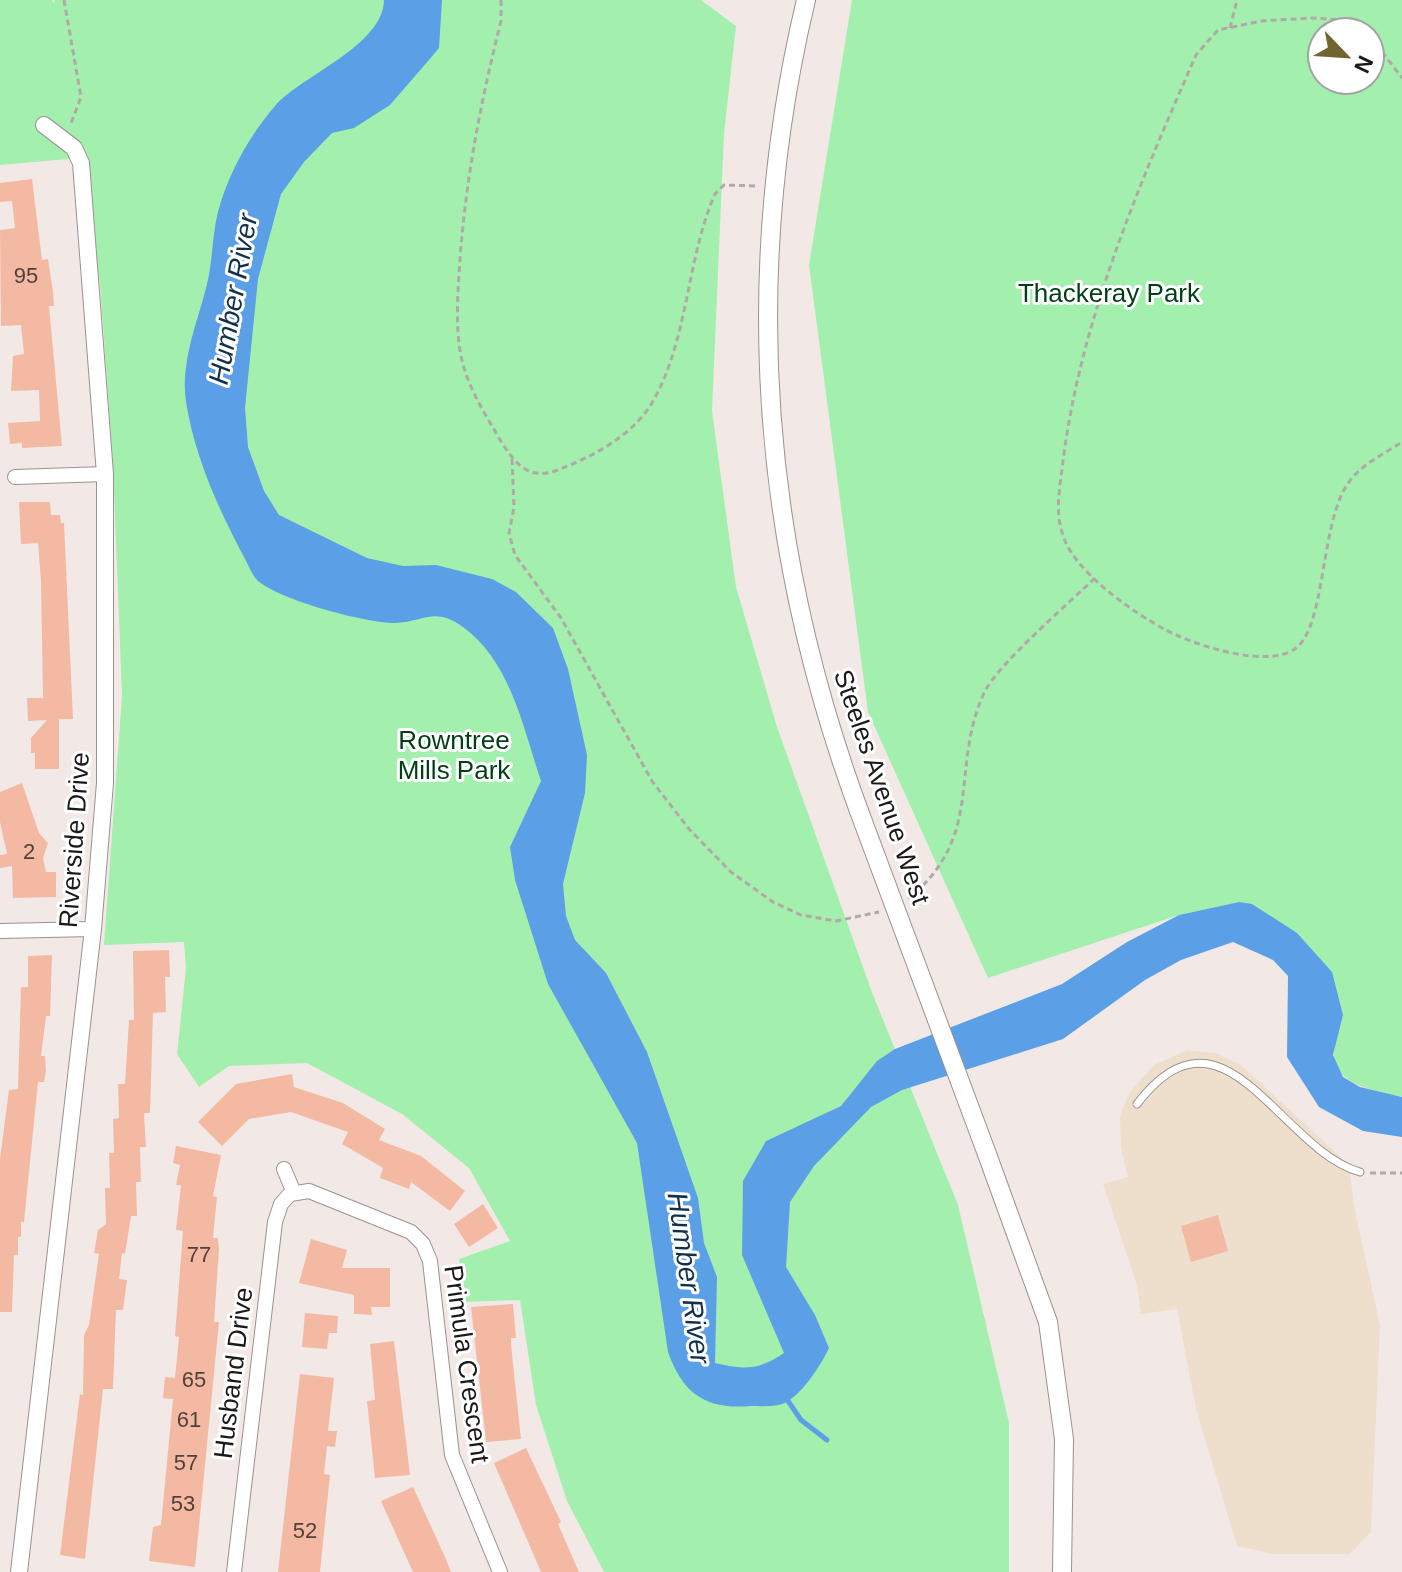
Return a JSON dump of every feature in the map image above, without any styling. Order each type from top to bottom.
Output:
[{"type":"main road","name":"Steeles Avenue West","points":[[806,0],[789,81],[774,188],[767,340],[778,504],[815,678],[859,811],[1048,1322],[1064,1439],[1066,1541],[1062,1572]]},
{"type":"street","name":"Riverside Drive","points":[[19,1572],[93,929],[105,783],[105,474],[81,163],[79,154],[44,125]]},
{"type":"street","points":[[15,477],[105,474]]},
{"type":"street","points":[[0,931],[93,929]]},
{"type":"street","points":[[284,1169],[296,1192]]},
{"type":"street","name":"Primula Crescent","points":[[296,1192],[309,1191],[395,1225],[411,1232],[423,1244],[430,1261],[452,1455],[500,1572]]},
{"type":"street","name":"Husband Drive","points":[[234,1572],[275,1222],[281,1204],[296,1192]]},
{"type":"lane","points":[[1137,1104],[1165,1074],[1189,1063],[1213,1065],[1237,1075],[1332,1161],[1360,1172]]},
{"type":"path","points":[[63,140],[81,101],[64,0]]},
{"type":"path","points":[[501,0],[501,21],[466,181],[457,294],[460,354],[466,377],[512,459],[528,472],[548,473],[628,433],[651,404],[670,360],[715,194],[724,185],[774,188]]},
{"type":"path","points":[[1230,28],[1237,0]]},
{"type":"path","points":[[1306,19],[1218,30],[1196,55],[1108,272],[1081,366],[1068,421],[1057,509],[1064,541],[1095,578],[1145,619],[1181,638],[1213,648],[1269,657],[1294,650],[1311,629],[1333,513],[1349,480],[1402,442]]},
{"type":"path","points":[[1386,57],[1402,78]]},
{"type":"path","points":[[512,459],[514,507],[509,533],[515,555],[561,618],[652,781],[689,829],[731,872],[773,902],[801,915],[836,921],[864,918],[888,910]]},
{"type":"path","points":[[899,906],[927,883],[956,837],[962,816],[973,724],[986,688],[1095,578]]},
{"type":"path","points":[[1360,1172],[1402,1173]]},
{"type":"shaded area","points":[[1187,1050],[1216,1053],[1241,1065],[1349,1165],[1354,1206],[1380,1325],[1371,1532],[1350,1554],[1272,1554],[1237,1546],[1196,1409],[1177,1309],[1141,1314],[1137,1285],[1103,1184],[1128,1177],[1121,1148],[1120,1116],[1129,1093],[1154,1065]]},
{"type":"green space","name":"Rowntree Mills Park","points":[[0,0],[52,0],[54,4],[54,0],[701,0],[736,26],[724,134],[712,411],[736,587],[777,727],[873,995],[958,1205],[1009,1423],[1009,1572],[604,1572],[567,1501],[536,1405],[520,1300],[463,1302],[459,1259],[510,1241],[469,1168],[402,1114],[307,1063],[229,1066],[199,1087],[177,1054],[186,968],[184,942],[104,945],[122,696],[113,464],[100,283],[80,158],[0,165]]},
{"type":"green space","name":"Thackeray Park","points":[[852,0],[1402,0],[1402,1097],[1358,1085],[1340,1073],[1334,1052],[1343,1015],[1239,902],[1179,915],[988,978],[868,712],[809,265]]},
{"type":"water","name":"Humber River","points":[[384,0],[442,0],[439,48],[390,105],[354,128],[332,133],[304,162],[281,194],[258,279],[245,408],[248,447],[264,491],[279,515],[367,558],[403,566],[436,565],[492,579],[516,592],[553,628],[568,669],[587,755],[585,793],[563,884],[566,916],[575,940],[606,973],[647,1052],[698,1198],[704,1243],[717,1277],[715,1363],[751,1367],[767,1363],[784,1353],[742,1255],[743,1181],[766,1141],[841,1106],[877,1061],[895,1049],[1062,984],[1127,942],[1179,915],[1239,902],[1252,904],[1297,933],[1332,972],[1343,1015],[1333,1055],[1343,1077],[1360,1087],[1402,1097],[1402,1137],[1363,1131],[1319,1107],[1287,1057],[1288,976],[1273,960],[1233,942],[1181,960],[1145,980],[1063,1039],[902,1090],[871,1107],[814,1166],[790,1202],[786,1267],[815,1315],[829,1348],[816,1371],[796,1395],[775,1406],[721,1405],[709,1402],[689,1389],[668,1352],[637,1143],[548,984],[515,880],[510,847],[541,781],[504,677],[479,641],[463,627],[444,617],[395,623],[364,619],[302,602],[257,580],[217,503],[190,423],[185,372],[209,275],[218,212],[234,170],[248,143],[275,106],[287,94],[356,46],[380,16]]},
{"type":"building","points":[[32,179],[42,260],[48,259],[53,292],[54,306],[49,306],[62,446],[22,448],[22,443],[10,444],[8,423],[40,421],[39,390],[11,391],[13,356],[24,354],[21,325],[1,326],[0,230],[15,228],[12,201],[0,202],[0,183]]},
{"type":"building","points":[[19,502],[50,502],[51,515],[60,515],[61,523],[64,523],[73,719],[59,719],[59,769],[35,769],[35,753],[31,753],[31,738],[47,720],[28,721],[27,698],[43,698],[41,581],[38,543],[21,544]]},
{"type":"building","points":[[22,783],[39,833],[48,843],[43,858],[46,872],[56,872],[56,897],[13,898],[12,866],[0,868],[0,855],[7,854],[0,822],[0,792]]},
{"type":"building","points":[[169,950],[170,977],[165,977],[166,1012],[153,1013],[150,1113],[144,1113],[146,1147],[140,1147],[141,1182],[136,1182],[137,1216],[131,1216],[125,1254],[122,1253],[119,1279],[127,1280],[123,1310],[116,1310],[113,1389],[103,1389],[85,1559],[60,1555],[80,1394],[83,1395],[84,1335],[89,1325],[99,1254],[94,1253],[98,1230],[106,1224],[105,1188],[110,1188],[109,1153],[114,1153],[113,1119],[119,1118],[118,1084],[125,1084],[129,1020],[134,1020],[133,951]]},
{"type":"building","points":[[52,955],[50,1016],[46,1016],[41,1056],[45,1056],[46,1071],[44,1082],[38,1082],[24,1222],[21,1222],[21,1237],[18,1237],[18,1255],[14,1255],[12,1312],[0,1312],[0,1159],[9,1090],[18,1089],[21,987],[28,987],[28,956]]},
{"type":"building","points":[[292,1074],[294,1087],[343,1103],[385,1129],[379,1140],[421,1156],[465,1191],[450,1211],[411,1182],[409,1189],[380,1178],[383,1168],[342,1144],[348,1132],[291,1112],[249,1119],[222,1146],[198,1122],[236,1084]]},
{"type":"building","points":[[176,1146],[221,1155],[213,1196],[217,1197],[213,1238],[218,1238],[219,1249],[214,1322],[219,1322],[195,1567],[149,1561],[153,1527],[161,1525],[173,1399],[163,1398],[165,1377],[175,1378],[179,1337],[175,1336],[183,1231],[176,1230],[181,1185],[176,1185],[180,1165],[173,1163]]},
{"type":"building","points":[[483,1204],[498,1228],[469,1247],[454,1224]]},
{"type":"building","points":[[1218,1215],[1228,1251],[1191,1262],[1181,1226]]},
{"type":"building","points":[[311,1239],[347,1250],[342,1268],[390,1268],[390,1307],[371,1307],[372,1315],[354,1314],[354,1295],[299,1283]]},
{"type":"building","points":[[513,1304],[516,1338],[511,1338],[511,1345],[521,1439],[486,1442],[471,1307]]},
{"type":"building","points":[[305,1313],[338,1316],[337,1333],[329,1333],[327,1349],[302,1347]]},
{"type":"building","points":[[394,1341],[410,1475],[375,1478],[367,1401],[375,1400],[370,1344]]},
{"type":"building","points":[[300,1374],[334,1378],[328,1431],[337,1431],[335,1447],[327,1446],[324,1474],[330,1475],[320,1572],[278,1572]]},
{"type":"building","points":[[526,1448],[561,1522],[558,1524],[579,1572],[541,1572],[494,1463]]},
{"type":"building","points":[[413,1487],[451,1572],[413,1572],[381,1501]]},
{"type":"waterway","points":[[784,1395],[801,1420],[827,1440]]}]
